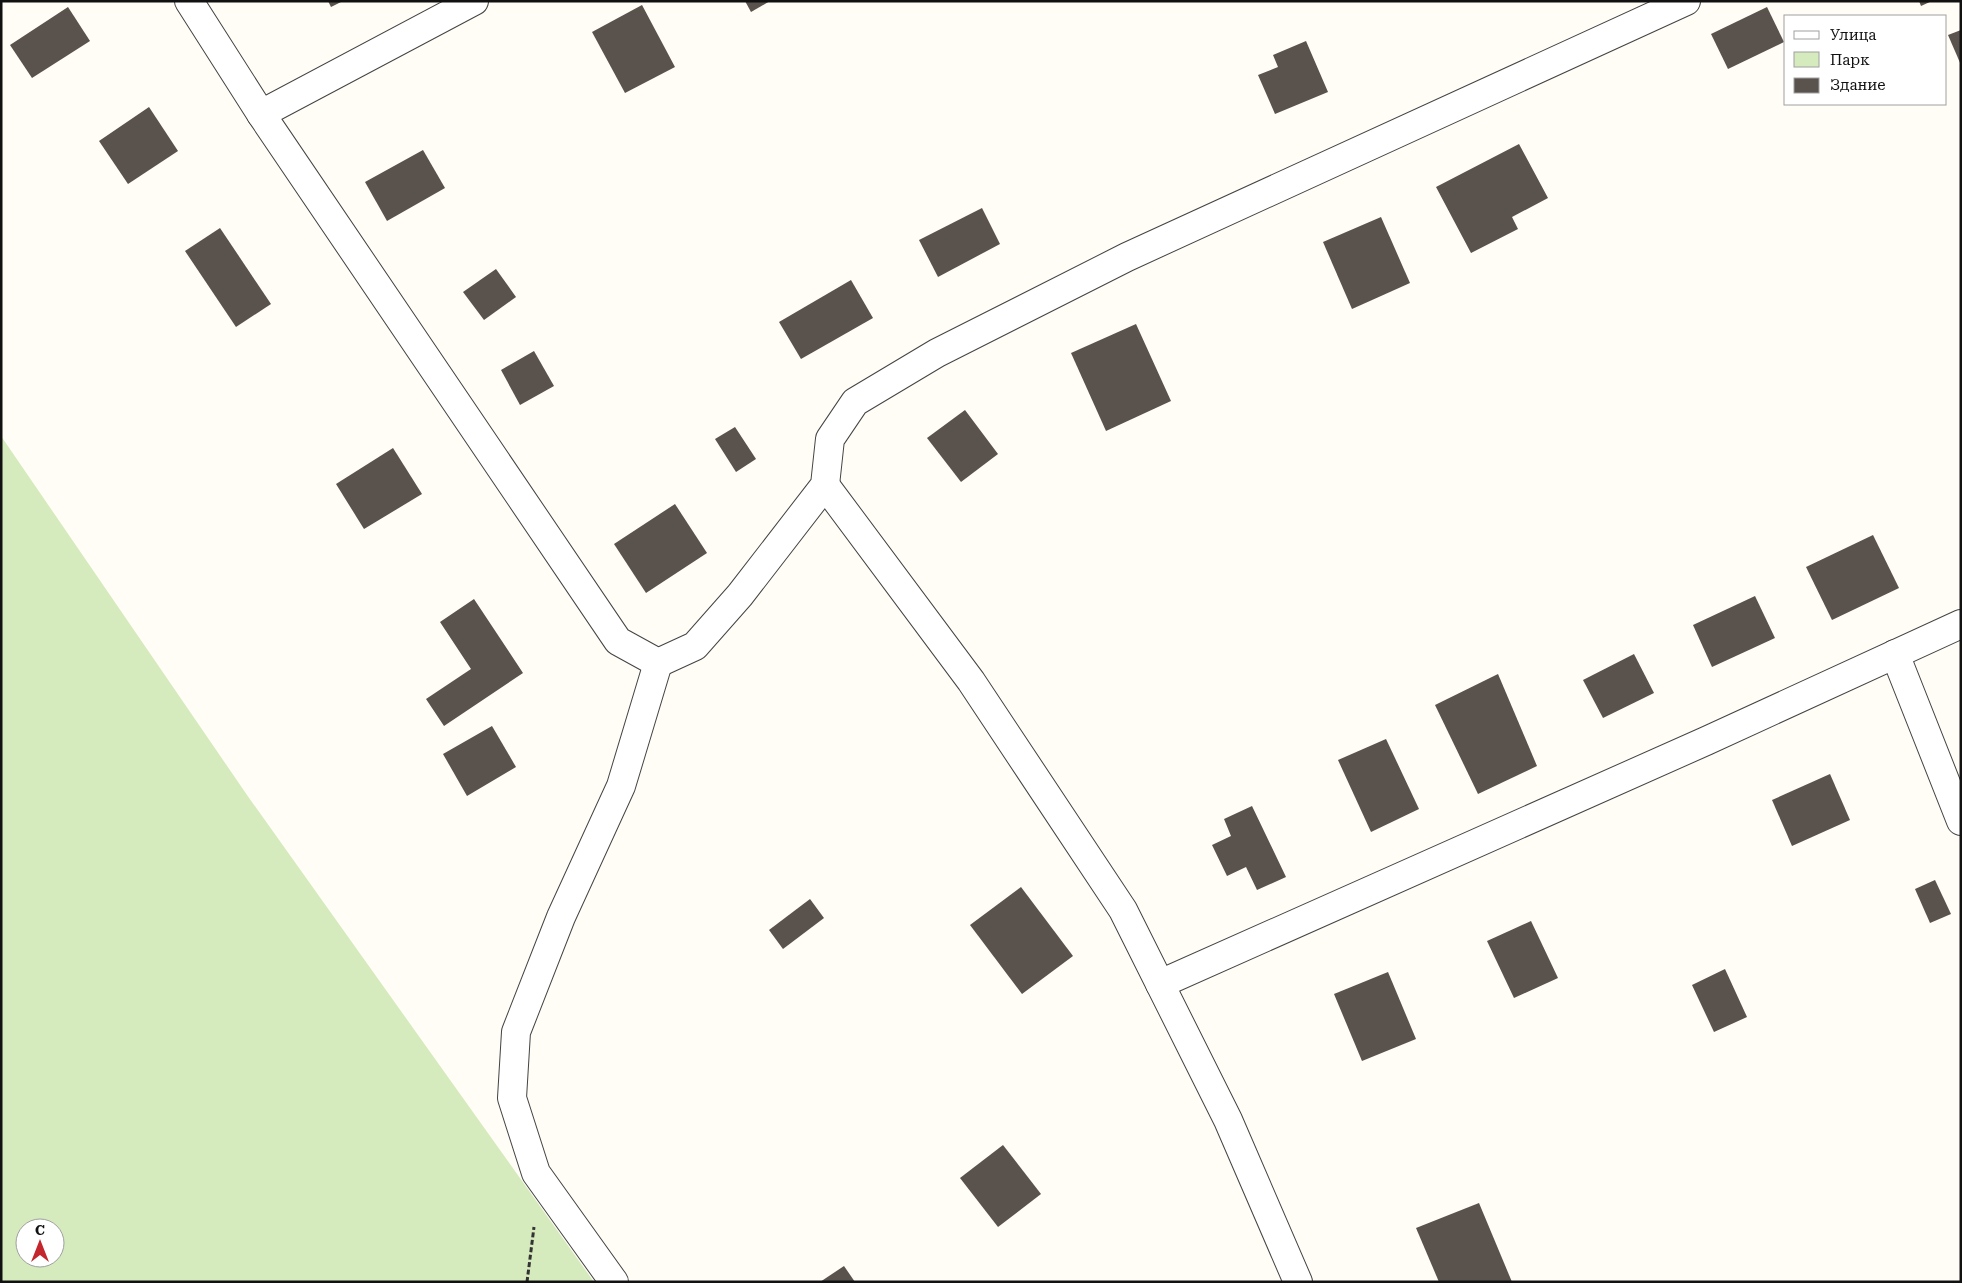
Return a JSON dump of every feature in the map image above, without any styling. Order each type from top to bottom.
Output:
[{"type":"street","points":[[189,1],[261,114],[618,641],[658,663]]},
{"type":"street","points":[[261,114],[474,1]]},
{"type":"street","points":[[614,1282],[536,1172],[512,1098],[516,1032],[561,917],[621,786],[658,663],[695,646],[740,595],[825,485],[830,439],[855,402],[937,353],[1127,257],[1686,1]]},
{"type":"street","points":[[825,485],[971,681],[1123,910],[1228,1120],[1298,1282]]},
{"type":"street","points":[[1160,984],[1706,742],[1961,624]]},
{"type":"street","points":[[1895,654],[1961,820]]},
{"type":"path","points":[[527,1282],[533,1229],[550,1192]]},
{"type":"green space","points":[[1,436],[247,795],[594,1282],[1,1282]]},
{"type":"building","points":[[328,1],[343,1],[331,7]]},
{"type":"building","points":[[745,1],[770,1],[751,12]]},
{"type":"building","points":[[1919,1],[1932,1],[1921,6]]},
{"type":"building","points":[[642,5],[675,67],[625,93],[592,32]]},
{"type":"building","points":[[68,7],[90,41],[32,78],[10,45]]},
{"type":"building","points":[[1767,7],[1784,42],[1728,69],[1711,34]]},
{"type":"building","points":[[1961,30],[1961,65],[1948,35]]},
{"type":"building","points":[[1306,41],[1328,92],[1275,114],[1258,75],[1278,67],[1273,55]]},
{"type":"building","points":[[149,107],[178,151],[128,184],[99,141]]},
{"type":"building","points":[[1519,144],[1548,198],[1512,217],[1518,229],[1471,253],[1436,187]]},
{"type":"building","points":[[423,150],[445,188],[387,221],[365,182]]},
{"type":"building","points":[[982,208],[1000,244],[938,277],[919,240]]},
{"type":"building","points":[[1381,217],[1410,283],[1352,309],[1323,242]]},
{"type":"building","points":[[220,228],[271,304],[236,327],[185,251]]},
{"type":"building","points":[[496,269],[516,297],[484,320],[463,292]]},
{"type":"building","points":[[851,280],[873,318],[801,359],[779,322]]},
{"type":"building","points":[[1136,324],[1171,401],[1106,431],[1071,353]]},
{"type":"building","points":[[534,351],[554,386],[520,405],[501,370]]},
{"type":"building","points":[[965,410],[998,454],[961,482],[927,438]]},
{"type":"building","points":[[735,427],[756,459],[736,472],[715,439]]},
{"type":"building","points":[[393,448],[422,494],[364,529],[336,484]]},
{"type":"building","points":[[675,504],[707,553],[646,593],[614,544]]},
{"type":"building","points":[[1873,535],[1899,588],[1832,620],[1806,567]]},
{"type":"building","points":[[1755,596],[1775,638],[1712,667],[1693,625]]},
{"type":"building","points":[[474,599],[523,673],[444,726],[426,699],[471,669],[440,622]]},
{"type":"building","points":[[1634,654],[1654,693],[1603,718],[1583,680]]},
{"type":"building","points":[[1498,674],[1537,766],[1478,794],[1435,705]]},
{"type":"building","points":[[492,726],[516,767],[467,796],[443,754]]},
{"type":"building","points":[[1386,739],[1419,809],[1371,832],[1338,760]]},
{"type":"building","points":[[1830,774],[1850,820],[1792,846],[1772,800]]},
{"type":"building","points":[[1252,806],[1286,877],[1257,890],[1246,867],[1227,876],[1212,845],[1231,836],[1224,819]]},
{"type":"building","points":[[1935,880],[1951,914],[1930,923],[1915,889]]},
{"type":"building","points":[[1021,887],[1073,956],[1022,994],[970,925]]},
{"type":"building","points":[[810,899],[824,918],[783,949],[769,930]]},
{"type":"building","points":[[1531,921],[1558,978],[1514,998],[1487,941]]},
{"type":"building","points":[[1725,969],[1747,1017],[1714,1032],[1692,985]]},
{"type":"building","points":[[1388,972],[1416,1039],[1362,1061],[1334,994]]},
{"type":"building","points":[[1003,1145],[1041,1194],[998,1227],[960,1178]]},
{"type":"building","points":[[1479,1203],[1512,1282],[1439,1282],[1416,1228]]},
{"type":"building","points":[[844,1266],[855,1282],[820,1282]]}]
